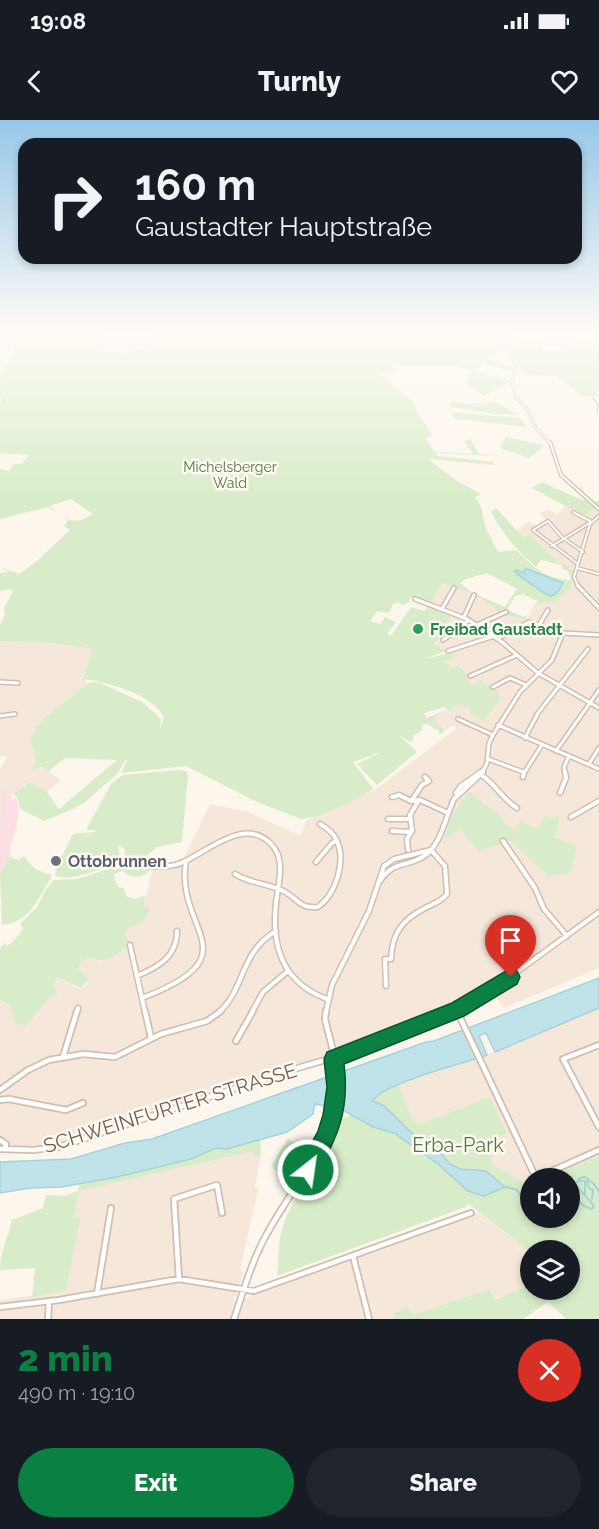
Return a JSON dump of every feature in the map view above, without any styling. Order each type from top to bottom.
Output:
[{"type":"street","points":[[513,387],[516,398],[527,409],[536,428],[550,442],[562,477],[599,509]]},
{"type":"street","points":[[573,512],[591,522]]},
{"type":"street","points":[[552,547],[599,516]]},
{"type":"street","points":[[583,552],[563,538],[548,522],[532,531],[577,566],[599,574]]},
{"type":"street","points":[[591,522],[574,575],[576,585],[599,608]]},
{"type":"street","points":[[442,609],[454,588]]},
{"type":"street","points":[[464,617],[474,595]]},
{"type":"street","points":[[415,599],[464,617],[495,638],[538,673],[599,708]]},
{"type":"street","points":[[539,625],[548,610]]},
{"type":"street","points":[[477,625],[506,612]]},
{"type":"street","points":[[443,640],[469,620]]},
{"type":"street","points":[[448,651],[495,638],[529,622],[563,633],[599,635]]},
{"type":"street","points":[[454,799],[481,775],[488,759],[489,743],[498,725],[526,685],[555,656],[563,633]]},
{"type":"street","points":[[525,738],[538,713],[588,649]]},
{"type":"street","points":[[470,676],[517,655]]},
{"type":"street","points":[[493,687],[510,678],[526,685]]},
{"type":"street","points":[[0,682],[18,683]]},
{"type":"street","points":[[556,751],[599,690]]},
{"type":"street","points":[[0,716],[15,714]]},
{"type":"street","points":[[458,718],[493,735]]},
{"type":"street","points":[[498,725],[599,769]]},
{"type":"street","points":[[523,777],[529,760],[537,755],[542,745]]},
{"type":"street","points":[[589,765],[599,748]]},
{"type":"street","points":[[560,793],[566,778],[564,768],[569,756]]},
{"type":"street","points":[[488,759],[524,772]]},
{"type":"street","points":[[234,1319],[243,1290],[268,1231],[316,1155],[332,1119],[336,1096],[335,1069],[326,1024],[327,999],[336,975],[369,911],[382,868],[390,861],[431,850],[440,837],[447,813],[461,786],[484,769]]},
{"type":"street","points":[[481,775],[494,781],[504,802],[517,808]]},
{"type":"street","points":[[412,800],[422,785],[429,781],[425,777]]},
{"type":"street","points":[[392,797],[399,795],[418,800],[447,813]]},
{"type":"street","points":[[408,850],[407,839],[411,832],[410,815],[418,800]]},
{"type":"street","points":[[571,817],[597,802],[599,808]]},
{"type":"street","points":[[388,819],[411,819]]},
{"type":"street","points":[[235,873],[250,882],[287,893],[298,904],[306,907],[314,908],[325,903],[337,873],[339,853],[337,841],[330,831],[320,824]]},
{"type":"street","points":[[392,831],[411,832]]},
{"type":"street","points":[[149,866],[171,866],[186,861],[232,836],[256,835],[271,844],[280,864],[276,931],[281,955],[288,971],[303,988],[327,999]]},
{"type":"street","points":[[316,862],[332,843],[337,841]]},
{"type":"street","points":[[503,842],[535,888],[544,909],[567,936]]},
{"type":"street","points":[[386,986],[385,959],[391,959],[390,941],[394,931],[401,923],[443,899],[447,894],[445,866],[431,850]]},
{"type":"street","points":[[142,999],[182,980],[192,972],[200,960],[203,943],[187,893],[186,861]]},
{"type":"street","points":[[597,914],[599,920]]},
{"type":"street","name":"SCHWEINFURTER STRASSE","points":[[3,1149],[56,1148],[284,1072],[334,1059],[458,1010],[500,984],[597,914]]},
{"type":"street","points":[[137,976],[158,967],[170,956],[177,944],[177,930]]},
{"type":"street","points":[[0,1090],[35,1067],[63,1057],[82,1054],[115,1057],[173,1029],[204,1022],[216,1015],[229,998],[253,951],[264,937],[276,931]]},
{"type":"street","points":[[130,945],[151,1038]]},
{"type":"street","points":[[236,1041],[259,998],[274,981],[288,971]]},
{"type":"street","points":[[63,1057],[78,1008]]},
{"type":"street","points":[[458,1010],[531,1168]]},
{"type":"street","points":[[599,1046],[563,1059],[596,1116],[599,1127]]},
{"type":"street","points":[[0,1100],[9,1099],[66,1110],[83,1103]]},
{"type":"street","points":[[0,1140],[6,1144],[3,1149]]},
{"type":"street","points":[[558,1168],[599,1150]]},
{"type":"street","points":[[179,1279],[174,1199],[217,1185],[222,1213]]},
{"type":"street","points":[[97,1294],[111,1208]]},
{"type":"street","points":[[0,1307],[97,1294],[179,1279],[254,1291],[268,1288],[471,1213]]},
{"type":"street","points":[[353,1256],[369,1319]]},
{"type":"street","points":[[48,1319],[49,1301]]},
{"type":"shaded area","points":[[566,507],[580,514],[595,509],[599,511],[599,968],[504,1008],[490,989],[469,1002],[347,1053],[60,1149],[34,1152],[0,1151],[0,1000],[14,1012],[15,1024],[26,1026],[50,997],[58,992],[54,985],[57,977],[79,988],[84,987],[87,984],[87,977],[78,969],[82,961],[89,958],[99,961],[125,950],[133,941],[127,939],[125,932],[144,921],[150,910],[144,905],[152,872],[148,867],[171,865],[184,858],[210,804],[248,812],[301,836],[306,821],[376,789],[457,728],[451,726],[446,730],[442,729],[434,720],[439,712],[445,710],[450,712],[458,704],[469,709],[470,714],[484,720],[500,694],[483,680],[474,685],[465,678],[466,672],[462,667],[458,665],[453,668],[445,662],[456,655],[449,654],[434,642],[436,634],[446,624],[430,605],[442,583],[468,590],[507,613],[525,620],[540,603],[556,602],[560,596],[571,589],[570,584],[574,582],[574,571],[569,569],[569,565],[561,563],[527,533],[523,537],[517,530],[529,521],[536,526],[541,524],[546,520],[539,514],[548,509],[557,514]],"holes":[[[484,801],[489,809],[502,818],[505,824],[517,829],[538,830],[548,817],[560,816],[555,837],[577,847],[548,876],[511,841],[478,851],[461,830],[443,837],[457,806]]]},
{"type":"shaded area","points":[[0,641],[51,643],[94,649],[83,678],[88,683],[43,719],[35,748],[36,759],[33,769],[44,768],[61,780],[47,792],[31,782],[10,795],[13,800],[16,798],[18,819],[10,845],[10,857],[0,874],[0,770],[7,757],[0,756]]},
{"type":"shaded area","points":[[1,789],[7,792],[13,800],[16,798],[19,809],[10,847],[10,857],[0,874]]},
{"type":"shaded area","points":[[599,1008],[599,1156],[570,1168],[520,1168],[520,1182],[492,1164],[491,1139],[507,1134],[420,1124],[413,1120],[398,1084],[484,1056]]},
{"type":"shaded area","points":[[254,1151],[255,1156],[261,1155],[255,1187],[259,1187],[240,1269],[243,1272],[234,1302],[479,1213],[520,1244],[520,1289],[494,1300],[490,1290],[412,1315],[410,1307],[394,1313],[395,1319],[0,1319],[0,1300],[66,1291],[81,1218],[74,1217],[78,1191]]},
{"type":"green space","name":"Michelsberger Wald","points":[[0,387],[395,387],[414,403],[417,413],[433,436],[425,438],[435,452],[473,454],[464,441],[470,439],[479,454],[493,456],[436,453],[437,456],[494,462],[493,465],[428,459],[457,481],[481,494],[475,497],[481,507],[486,529],[498,552],[516,550],[541,572],[555,578],[571,580],[568,571],[562,569],[562,565],[541,560],[536,567],[511,542],[496,521],[491,512],[496,508],[523,537],[528,534],[561,563],[569,565],[569,569],[574,571],[575,583],[570,584],[571,589],[560,596],[556,602],[540,603],[528,614],[538,601],[523,594],[515,596],[507,610],[524,617],[528,615],[525,620],[501,613],[481,598],[474,598],[474,594],[442,583],[431,604],[411,597],[409,602],[403,605],[398,602],[393,604],[389,613],[377,611],[370,621],[380,624],[385,617],[396,622],[387,634],[391,636],[411,607],[424,611],[428,606],[453,614],[436,634],[439,638],[434,643],[446,651],[425,659],[453,652],[457,655],[445,662],[453,668],[458,665],[466,672],[466,679],[474,685],[482,680],[500,694],[499,700],[484,721],[470,714],[469,709],[458,704],[450,712],[444,707],[424,713],[426,718],[439,713],[434,720],[445,731],[439,735],[439,731],[427,724],[422,725],[422,730],[413,736],[414,739],[411,742],[399,735],[417,752],[377,785],[357,764],[382,752],[353,762],[373,789],[359,798],[316,817],[301,819],[257,802],[186,766],[121,773],[126,759],[117,774],[84,803],[44,821],[20,809],[18,799],[13,793],[31,782],[47,792],[59,809],[117,760],[65,758],[49,771],[41,767],[32,770],[36,759],[30,739],[43,719],[88,683],[98,682],[142,702],[161,719],[160,729],[164,717],[150,702],[128,690],[104,683],[83,679],[93,649],[51,643],[0,641],[0,625],[5,614],[4,608],[13,591],[8,589],[0,591],[0,573],[9,572],[0,567],[19,574],[37,561],[70,530],[64,526],[68,521],[61,516],[76,521],[93,514],[71,499],[50,506],[59,514],[48,507],[0,519],[0,469],[10,471],[13,464],[22,464],[29,455],[0,453],[0,402],[2,400]],"holes":[[[524,569],[530,570],[563,584],[556,595],[547,596],[514,571],[525,574]],[[487,573],[517,589],[505,607],[473,593],[460,583]]]},
{"type":"green space","name":"Michelsberger Wald","points":[[470,387],[500,387],[484,396]]},
{"type":"green space","points":[[571,387],[599,387],[599,391],[595,392],[599,397],[583,396]]},
{"type":"green space","points":[[452,401],[465,404],[495,402],[519,415],[450,407]]},
{"type":"green space","points":[[451,412],[521,418],[527,427],[455,419]]},
{"type":"green space","points":[[506,437],[544,445],[529,458],[500,448]]},
{"type":"green space","points":[[542,482],[582,500],[586,499],[580,488],[581,484],[584,493],[596,502],[599,501],[599,511],[595,509],[584,515],[580,514],[532,488]]},
{"type":"green space","points":[[186,771],[188,775],[182,842],[157,847],[145,857],[127,862],[124,848],[118,846],[121,863],[80,876],[55,876],[58,864],[73,834],[95,832],[96,830],[86,830],[111,784],[122,775]]},
{"type":"green space","points":[[469,791],[502,818],[505,824],[516,829],[520,821],[538,829],[544,816],[560,816],[555,837],[577,847],[570,873],[548,876],[511,841],[478,851],[461,830],[444,839],[452,814]]},
{"type":"green space","points":[[24,856],[34,868],[51,874],[51,878],[27,914],[12,923],[2,925],[0,874],[10,857],[18,860]]},
{"type":"green space","points":[[117,866],[148,867],[150,870],[140,876],[133,876],[122,871],[113,875],[118,887],[124,888],[126,896],[135,899],[145,895],[144,905],[150,909],[142,923],[132,926],[125,932],[127,939],[133,942],[113,957],[101,960],[89,958],[82,961],[78,969],[89,979],[81,988],[57,977],[54,985],[58,994],[50,997],[26,1026],[15,1024],[10,1006],[0,1000],[0,948],[5,943],[6,946],[8,945],[18,936],[23,928],[20,924],[37,907],[54,880],[78,879]]},
{"type":"green space","name":"Erba-Park","points":[[398,1084],[413,1120],[420,1124],[490,1097],[507,1134],[491,1139],[492,1164],[520,1181],[520,1228],[580,1228],[580,1168],[570,1168],[599,1156],[599,1319],[566,1319],[548,1302],[523,1319],[395,1319],[394,1313],[409,1307],[412,1315],[490,1289],[495,1300],[520,1289],[520,1300],[580,1300],[580,1240],[520,1240],[520,1244],[469,1204],[277,1276],[282,1229],[294,1200],[330,1147],[342,1119]]},
{"type":"green space","points":[[288,1138],[302,1150],[285,1179],[271,1166]]},
{"type":"green space","points":[[260,1139],[261,1155],[255,1157],[254,1151],[79,1191],[74,1217],[81,1217],[66,1291],[32,1297],[35,1268],[0,1270],[12,1220],[43,1208],[46,1195],[64,1196],[78,1191],[79,1184],[117,1177],[216,1148],[227,1149]]},
{"type":"water","points":[[527,569],[563,583],[557,593],[547,595],[514,571],[525,574],[524,570]]},
{"type":"water","points":[[599,978],[599,1008],[495,1052],[486,1033],[479,1036],[487,1055],[408,1080],[380,1094],[373,1101],[384,1106],[415,1136],[433,1144],[450,1164],[460,1169],[486,1171],[505,1187],[484,1196],[468,1191],[438,1164],[394,1133],[373,1127],[341,1109],[315,1104],[313,1114],[287,1132],[227,1149],[216,1148],[191,1159],[117,1177],[62,1187],[30,1188],[0,1193],[0,1162],[71,1159],[125,1143],[152,1139],[434,1041]]},
{"type":"pier","points":[[343,1069],[342,1113],[328,1110],[330,1073]]},
{"type":"waterway","points":[[593,398],[598,404],[597,412]]},
{"type":"waterway","points":[[580,1178],[585,1177],[594,1184],[599,1192]]},
{"type":"waterway","points":[[580,1181],[587,1181]]},
{"type":"waterway","points":[[587,1181],[589,1188],[593,1190],[592,1199]]},
{"type":"waterway","points":[[585,1182],[585,1194]]},
{"type":"waterway","points":[[506,1187],[517,1190],[520,1195]]},
{"type":"waterway","points":[[580,1190],[594,1207],[591,1209],[580,1202]]},
{"type":"place","name":"Freibad Gaustadt","points":[[418,629]]},
{"type":"place","name":"Ottobrunnen","points":[[56,861]]},
{"type":"route","points":[[308,1170],[326,1136],[333,1115],[337,1087],[334,1059],[458,1010],[511,977]]}]
